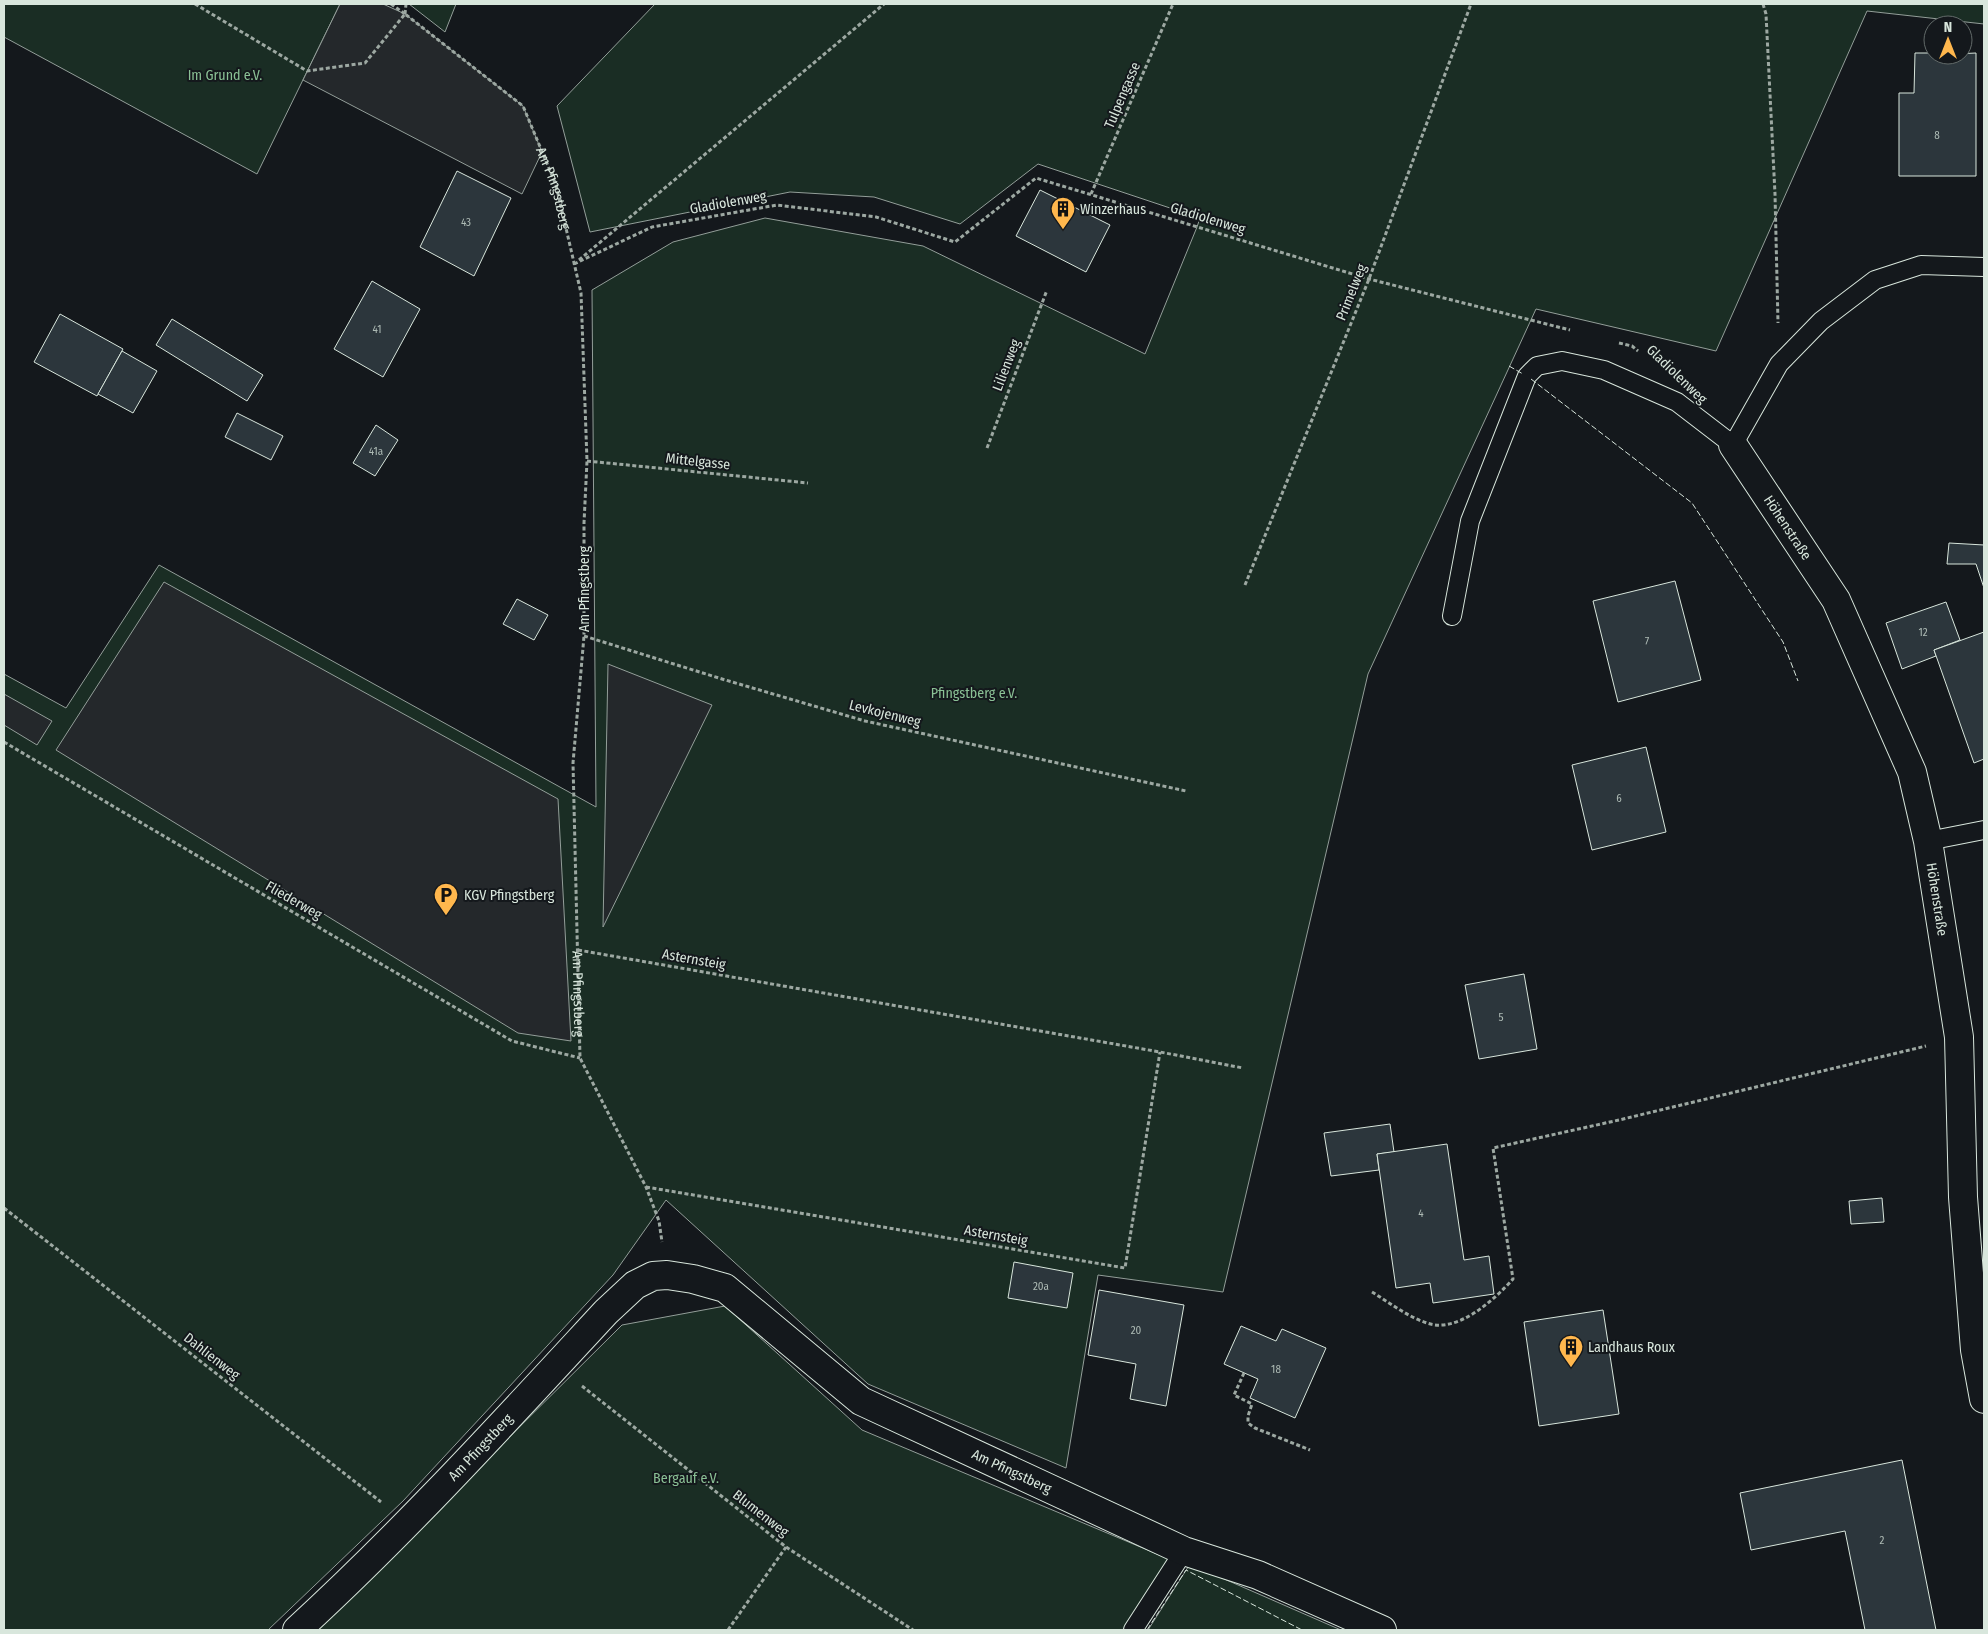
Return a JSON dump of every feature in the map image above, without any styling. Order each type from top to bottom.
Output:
[{"type":"street","name":"Höhenstraße","points":[[1733,445],[1836,600],[1912,772],[1928,840],[1960,1038],[1963,1197],[1975,1350],[1984,1399]]},
{"type":"street","name":"Am Pfingstberg","points":[[297,1630],[333,1597],[407,1522],[606,1312],[635,1285],[653,1276],[667,1275],[693,1279],[725,1288],[861,1401],[1184,1551],[1258,1576],[1382,1630]]},
{"type":"lane","points":[[1452,616],[1470,521],[1527,376],[1537,366],[1562,361],[1604,370],[1677,402],[1733,445],[1779,364],[1821,321],[1875,280],[1920,265],[1984,267]]},
{"type":"lane","points":[[1928,840],[1984,830]]},
{"type":"lane","points":[[1133,1630],[1184,1551]]},
{"type":"path","points":[[195,4],[308,71],[365,63],[405,14],[406,4]]},
{"type":"path","name":"Am Pfingstberg","points":[[391,4],[523,106],[556,185],[574,264],[580,293],[587,461],[584,523],[584,636],[573,763],[580,1058],[646,1187],[659,1221],[667,1275]]},
{"type":"path","points":[[574,264],[884,4]]},
{"type":"path","name":"Tulpengasse","points":[[1091,194],[1174,4]]},
{"type":"path","name":"Primelweg","points":[[1245,585],[1368,279],[1472,4]]},
{"type":"path","points":[[1763,4],[1766,14],[1775,194],[1779,364]]},
{"type":"path","name":"Gladiolenweg","points":[[574,264],[652,227],[777,205],[876,217],[956,242],[1036,178],[1368,279],[1576,332]]},
{"type":"path","name":"Lilienweg","points":[[987,448],[1047,290]]},
{"type":"path","name":"Gladiolenweg","points":[[1614,341],[1632,346],[1639,352]]},
{"type":"path","name":"Mittelgasse","points":[[587,461],[808,483]]},
{"type":"path","name":"Levkojenweg","points":[[584,636],[865,721],[1186,791]]},
{"type":"path","name":"Fliederweg","points":[[4,742],[512,1041],[580,1058]]},
{"type":"path","name":"Asternsteig","points":[[578,950],[1243,1068]]},
{"type":"path","points":[[1372,1292],[1428,1324],[1441,1326],[1457,1322],[1478,1310],[1502,1291],[1512,1279],[1493,1148],[1619,1120],[1960,1038]]},
{"type":"path","name":"Asternsteig","points":[[646,1187],[1125,1268],[1160,1052]]},
{"type":"path","name":"Dahlienweg","points":[[4,1208],[407,1522]]},
{"type":"path","name":"Blumenweg","points":[[557,1365],[786,1547],[913,1630]]},
{"type":"path","points":[[1244,1373],[1234,1395],[1252,1404],[1248,1423],[1255,1428],[1310,1450]]},
{"type":"path","points":[[728,1630],[786,1547]]},
{"type":"green space","name":"Im Grund e.V.","points":[[4,4],[340,4],[257,174],[4,37]]},
{"type":"green space","points":[[409,4],[456,4],[445,32]]},
{"type":"green space","name":"Pfingstberg e.V.","points":[[655,4],[1984,4],[1984,24],[1973,23],[1973,15],[1923,15],[1923,17],[1867,11],[1716,351],[1536,309],[1368,674],[1223,1292],[1098,1275],[1066,1468],[868,1384],[666,1200],[613,1275],[403,1501],[268,1630],[4,1630],[4,674],[66,708],[159,565],[596,807],[592,290],[673,242],[765,218],[923,246],[1145,354],[1200,218],[1038,164],[960,224],[874,197],[790,192],[590,232],[557,106]]},
{"type":"green space","name":"Bergauf e.V.","points":[[725,1306],[862,1430],[1169,1559],[1123,1630],[315,1630],[622,1325]]},
{"type":"green space","points":[[1190,1564],[1341,1630],[1148,1630]]},
{"type":"shaded area","points":[[340,4],[383,4],[405,14],[523,106],[542,152],[522,194],[303,80]]},
{"type":"shaded area","name":"KGV Pfingstberg","points":[[164,582],[558,799],[571,1041],[518,1033],[56,750]]},
{"type":"shaded area","points":[[608,664],[712,705],[603,927]]},
{"type":"shaded area","points":[[4,694],[52,721],[37,745],[4,725]]},
{"type":"building","points":[[1915,53],[1923,53],[1923,65],[1973,65],[1973,53],[1976,53],[1976,176],[1899,176],[1899,93],[1914,93]]},
{"type":"building","points":[[457,171],[511,198],[474,276],[420,247]]},
{"type":"building","name":"Winzerhaus","points":[[1040,190],[1110,225],[1086,272],[1016,236]]},
{"type":"building","points":[[372,281],[420,309],[383,377],[334,349]]},
{"type":"building","points":[[60,314],[123,349],[97,396],[34,362]]},
{"type":"building","points":[[172,319],[263,375],[247,401],[156,345]]},
{"type":"building","points":[[122,351],[157,371],[133,413],[98,394]]},
{"type":"building","points":[[237,413],[283,436],[271,460],[225,437]]},
{"type":"building","points":[[376,425],[398,440],[375,476],[353,463]]},
{"type":"building","points":[[1949,543],[1984,545],[1984,588],[1976,564],[1947,564]]},
{"type":"building","points":[[1675,581],[1701,680],[1618,702],[1593,601]]},
{"type":"building","points":[[517,599],[548,615],[534,640],[503,624]]},
{"type":"building","points":[[1946,602],[1960,640],[1934,650],[1936,656],[1902,669],[1886,623]]},
{"type":"building","points":[[1984,632],[1984,759],[1974,763],[1934,650]]},
{"type":"building","points":[[1646,747],[1666,832],[1592,850],[1572,765]]},
{"type":"building","points":[[1524,974],[1537,1049],[1479,1059],[1465,985]]},
{"type":"building","points":[[1390,1124],[1394,1152],[1377,1154],[1379,1170],[1331,1176],[1324,1133]]},
{"type":"building","points":[[1447,1144],[1464,1260],[1489,1256],[1494,1294],[1433,1303],[1430,1283],[1396,1288],[1377,1154]]},
{"type":"building","points":[[1882,1198],[1884,1222],[1851,1224],[1849,1201]]},
{"type":"building","points":[[1014,1262],[1073,1273],[1067,1308],[1008,1298]]},
{"type":"building","points":[[1099,1290],[1184,1305],[1166,1406],[1130,1399],[1136,1364],[1088,1355]]},
{"type":"building","name":"Landhaus Roux","points":[[1603,1310],[1619,1414],[1539,1426],[1524,1322]]},
{"type":"building","points":[[1241,1326],[1276,1341],[1282,1329],[1326,1348],[1295,1418],[1250,1398],[1258,1379],[1224,1364]]},
{"type":"building","points":[[1902,1460],[1936,1630],[1865,1630],[1845,1531],[1751,1550],[1740,1493]]},
{"type":"fence","points":[[1509,366],[1523,374]]},
{"type":"fence","points":[[1531,379],[1692,503],[1783,642],[1798,681]]},
{"type":"fence","points":[[1147,1630],[1186,1570],[1302,1630]]},
{"type":"place","name":"Winzerhaus","points":[[1063,230]]},
{"type":"place","name":"KGV Pfingstberg","points":[[446,916]]},
{"type":"place","name":"Landhaus Roux","points":[[1571,1368]]}]
